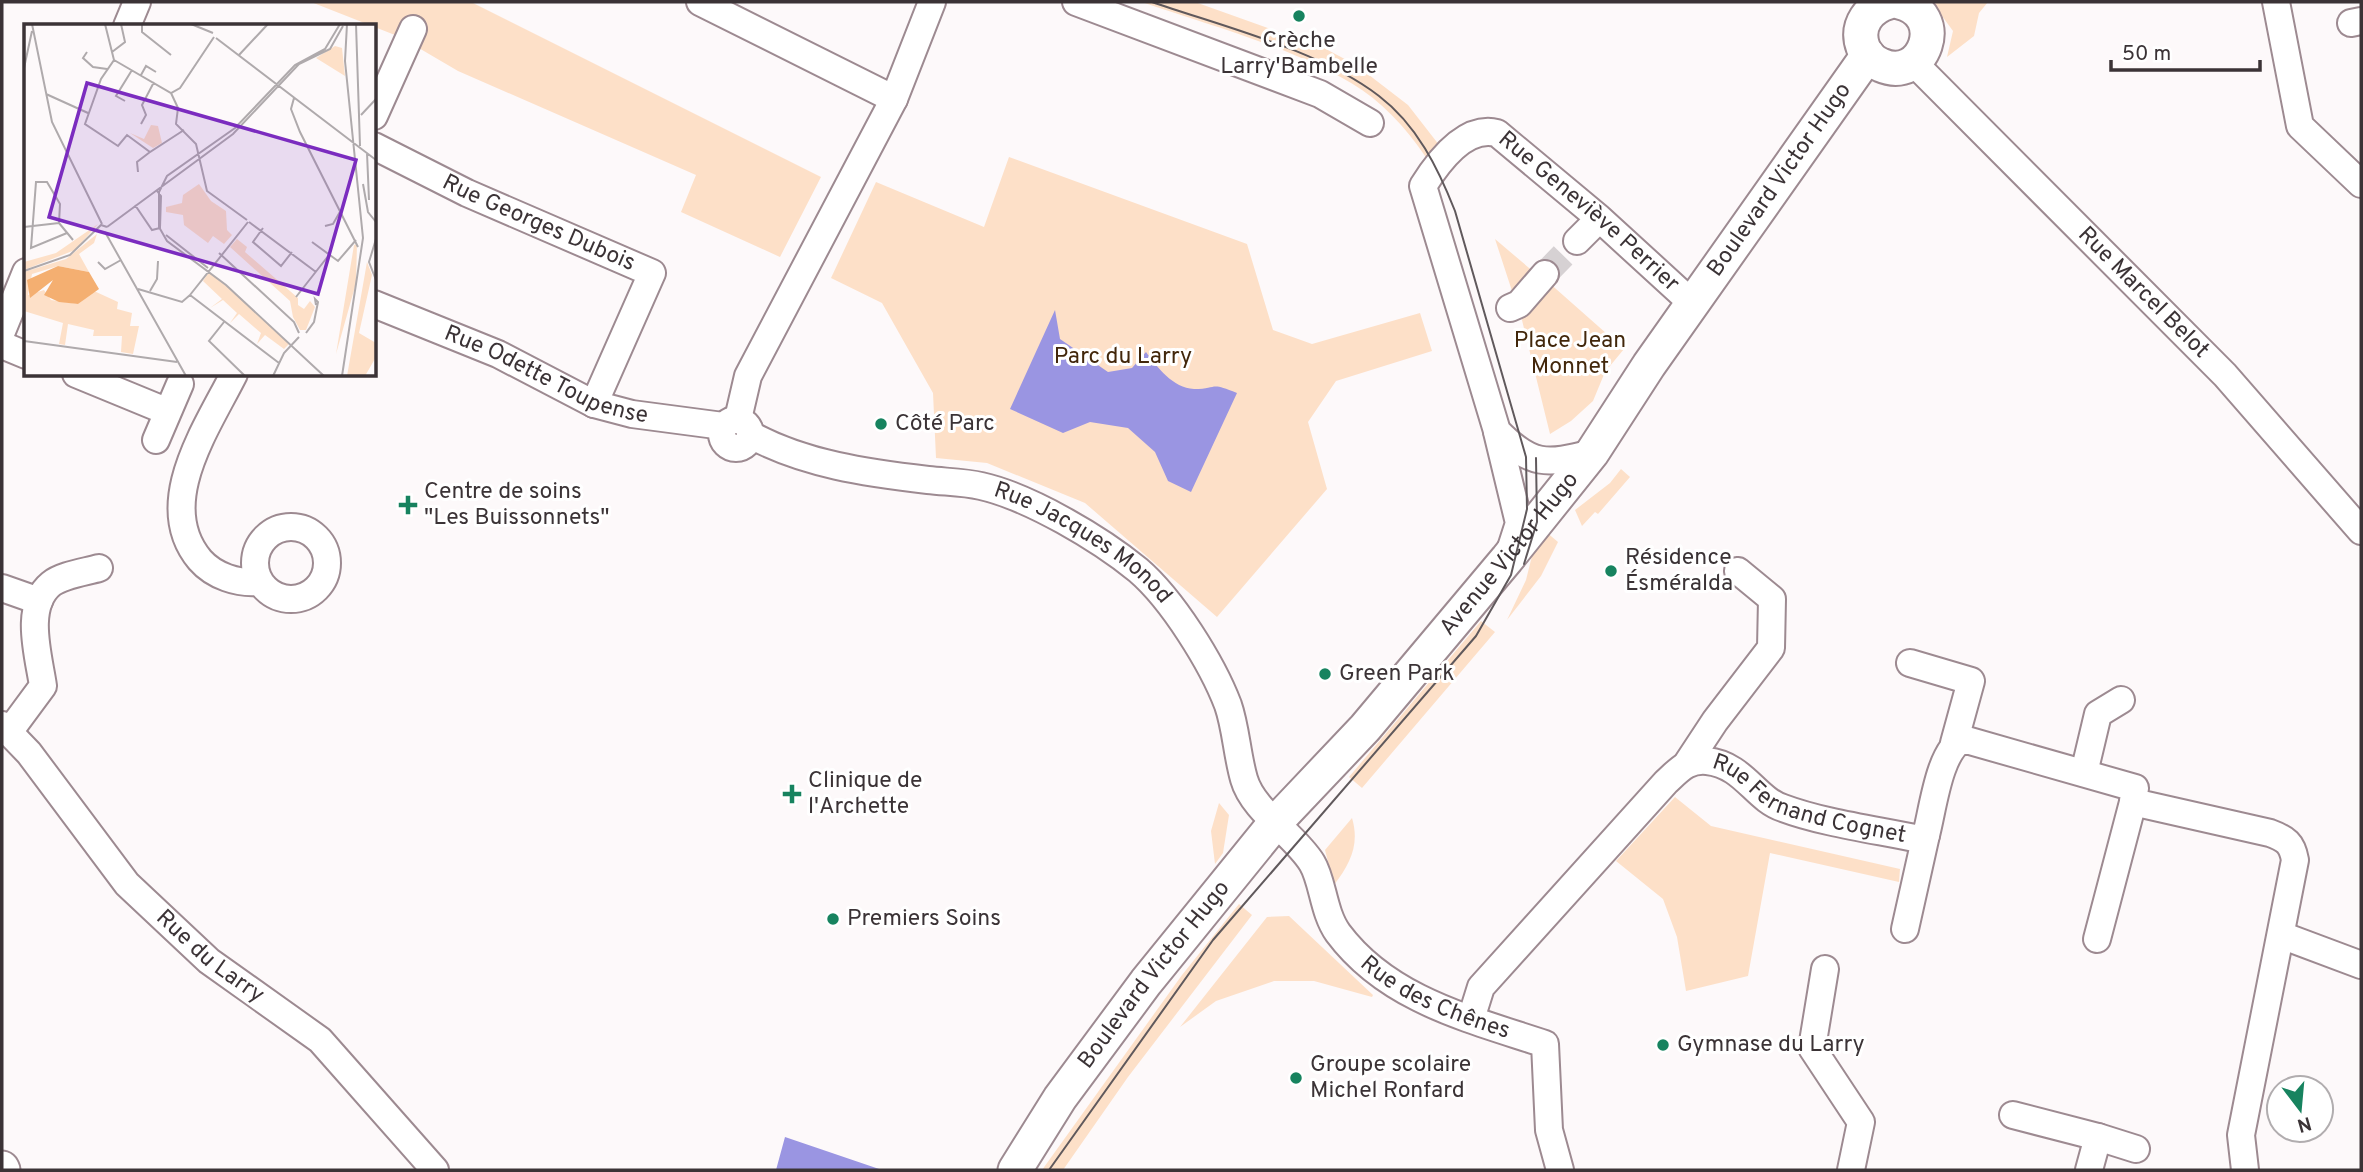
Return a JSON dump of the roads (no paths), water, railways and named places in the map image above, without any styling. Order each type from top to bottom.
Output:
[{"type":"main road","points":[[1893,5],[1925,21],[1926,44],[1913,62],[1896,68],[1885,67],[1868,55],[1863,47],[1861,27],[1893,5]]},
{"type":"main road","name":"Boulevard Victor Hugo","points":[[1693,304],[1868,55]]},
{"type":"main road","name":"Avenue Victor Hugo","points":[[1305,788],[1365,728],[1592,453],[1693,304]]},
{"type":"main road","name":"Boulevard Victor Hugo","points":[[1015,1170],[1060,1098],[1146,982],[1305,788]]},
{"type":"street","points":[[128,24],[137,2]]},
{"type":"street","points":[[700,2],[894,99]]},
{"type":"street","points":[[737,427],[748,376],[894,99],[932,2]]},
{"type":"street","points":[[1076,2],[1320,94],[1370,123]]},
{"type":"street","points":[[2276,2],[2300,125],[2361,184]]},
{"type":"street","points":[[376,112],[413,29]]},
{"type":"street","name":"Rue Marcel Belot","points":[[1913,62],[2225,375],[2361,531]]},
{"type":"street","name":"Rue Geneviève Perrier","points":[[1507,559],[1519,523],[1497,431],[1423,186],[1436,166],[1464,140],[1490,131],[1508,140],[1693,304]]},
{"type":"street","name":"Rue Georges Dubois","points":[[376,147],[467,193],[652,273],[594,404]]},
{"type":"street","points":[[1510,308],[1519,304],[1545,274]]},
{"type":"street","points":[[2,331],[24,277]]},
{"type":"street","name":"Rue Odette Toupense","points":[[376,305],[498,354],[594,404],[632,414],[737,427]]},
{"type":"street","points":[[2,345],[24,354]]},
{"type":"street","points":[[81,376],[166,411]]},
{"type":"street","points":[[233,376],[197,447],[180,509],[183,533],[207,568],[232,580],[259,582]]},
{"type":"street","points":[[156,440],[166,411],[180,384]]},
{"type":"street","name":"Rue Jacques Monod","points":[[737,427],[775,449],[803,458],[871,473],[983,486],[1047,512],[1096,538],[1140,572],[1172,610],[1202,656],[1228,705],[1245,782],[1275,824]]},
{"type":"street","points":[[1497,431],[1526,457],[1547,460],[1592,453]]},
{"type":"street","points":[[5,729],[43,686],[35,621],[39,601],[51,584],[99,568]]},
{"type":"street","points":[[1688,762],[1715,721],[1771,648],[1772,599],[1738,571]]},
{"type":"street","points":[[2,588],[39,601]]},
{"type":"street","name":"Rue Fernand Cognet","points":[[1471,1019],[1481,987],[1666,782],[1688,762],[1706,761],[1726,765],[1745,777],[1780,808],[1919,839],[1926,835],[1946,757],[1954,743],[1971,681],[1910,663]]},
{"type":"street","points":[[2084,773],[2098,714],[2121,700]]},
{"type":"street","name":"Rue du Larry","points":[[5,729],[29,753],[127,884],[209,961],[320,1040],[436,1170]]},
{"type":"street","points":[[1954,743],[1963,739],[2136,788],[2097,939]]},
{"type":"street","points":[[2133,802],[2270,833],[2286,838],[2292,847],[2295,860],[2241,1135],[2245,1170]]},
{"type":"street","name":"Rue des Chênes","points":[[1275,824],[1312,863],[1328,915],[1339,933],[1385,980],[1428,1004],[1545,1044],[1549,1130],[1560,1170]]},
{"type":"street","points":[[1905,929],[1926,835]]},
{"type":"street","points":[[2281,935],[2361,965]]},
{"type":"street","points":[[1825,968],[1812,1048],[1861,1122],[1852,1170]]},
{"type":"street","points":[[2013,1115],[2136,1149]]},
{"type":"street","points":[[2089,1170],[2098,1137]]},
{"type":"tunnel","points":[[1545,274],[1577,241]]},
{"type":"tram line","points":[[1049,1170],[1213,940],[1476,636],[1511,575],[1527,509],[1526,457],[1455,211],[1434,163],[1405,120],[1379,96],[1328,65],[1270,41],[1152,2]]},
{"type":"tram line","points":[[1524,564],[1537,522],[1536,458]]},
{"type":"place","name":"Crèche Larry'Bambelle","points":[[1299,16]]},
{"type":"place","name":"Côté Parc","points":[[881,424]]},
{"type":"place","name":"Centre de soins \"Les Buissonnets\"","points":[[408,505]]},
{"type":"place","name":"Résidence Ésméralda","points":[[1611,571]]},
{"type":"place","name":"Green Park","points":[[1325,674]]},
{"type":"place","name":"Clinique de l'Archette","points":[[792,794]]},
{"type":"place","name":"Premiers Soins","points":[[833,919]]},
{"type":"place","name":"Gymnase du Larry","points":[[1663,1045]]},
{"type":"place","name":"Groupe scolaire Michel Ronfard","points":[[1296,1078]]},
{"type":"park label","name":"Place Jean Monnet","points":[[1570,354]]},
{"type":"park label","name":"Parc du Larry","points":[[1123,357]]}]
